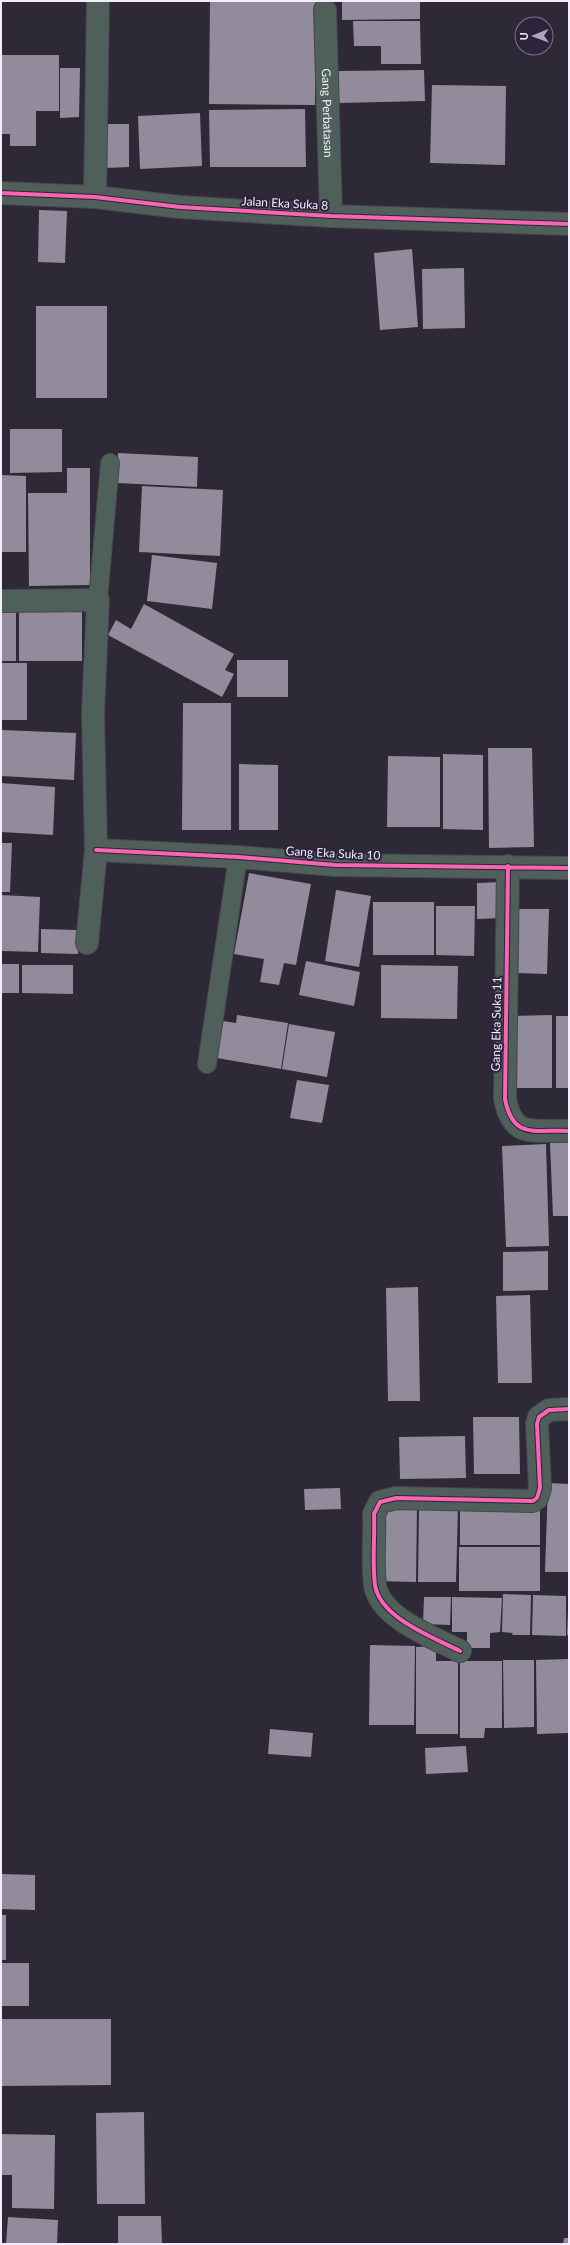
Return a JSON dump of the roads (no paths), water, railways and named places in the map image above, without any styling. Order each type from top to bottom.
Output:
[{"type":"street","points":[[95,197],[98,1]]},
{"type":"street","name":"Gang Perbatasan","points":[[325,10],[331,216]]},
{"type":"street","name":"Jalan Eka Suka 8","points":[[1,193],[95,197],[180,207],[331,216],[569,224]]},
{"type":"street","points":[[1,601],[98,600],[93,713],[96,850],[87,943]]},
{"type":"street","name":"Gang Eka Suka 10","points":[[96,850],[238,856],[335,865],[508,866],[569,868]]},
{"type":"street","name":"Gang Eka Suka 11","points":[[508,866],[505,1099],[508,1113],[512,1122],[521,1129],[569,1131]]},
{"type":"street","points":[[460,1651],[414,1627],[386,1608],[375,1586],[374,1514],[376,1508],[380,1502],[396,1498],[533,1501],[537,1498],[540,1488],[537,1424],[539,1418],[549,1410],[569,1409]]},
{"type":"lane","points":[[98,600],[110,463]]},
{"type":"lane","points":[[207,1064],[238,856]]}]
